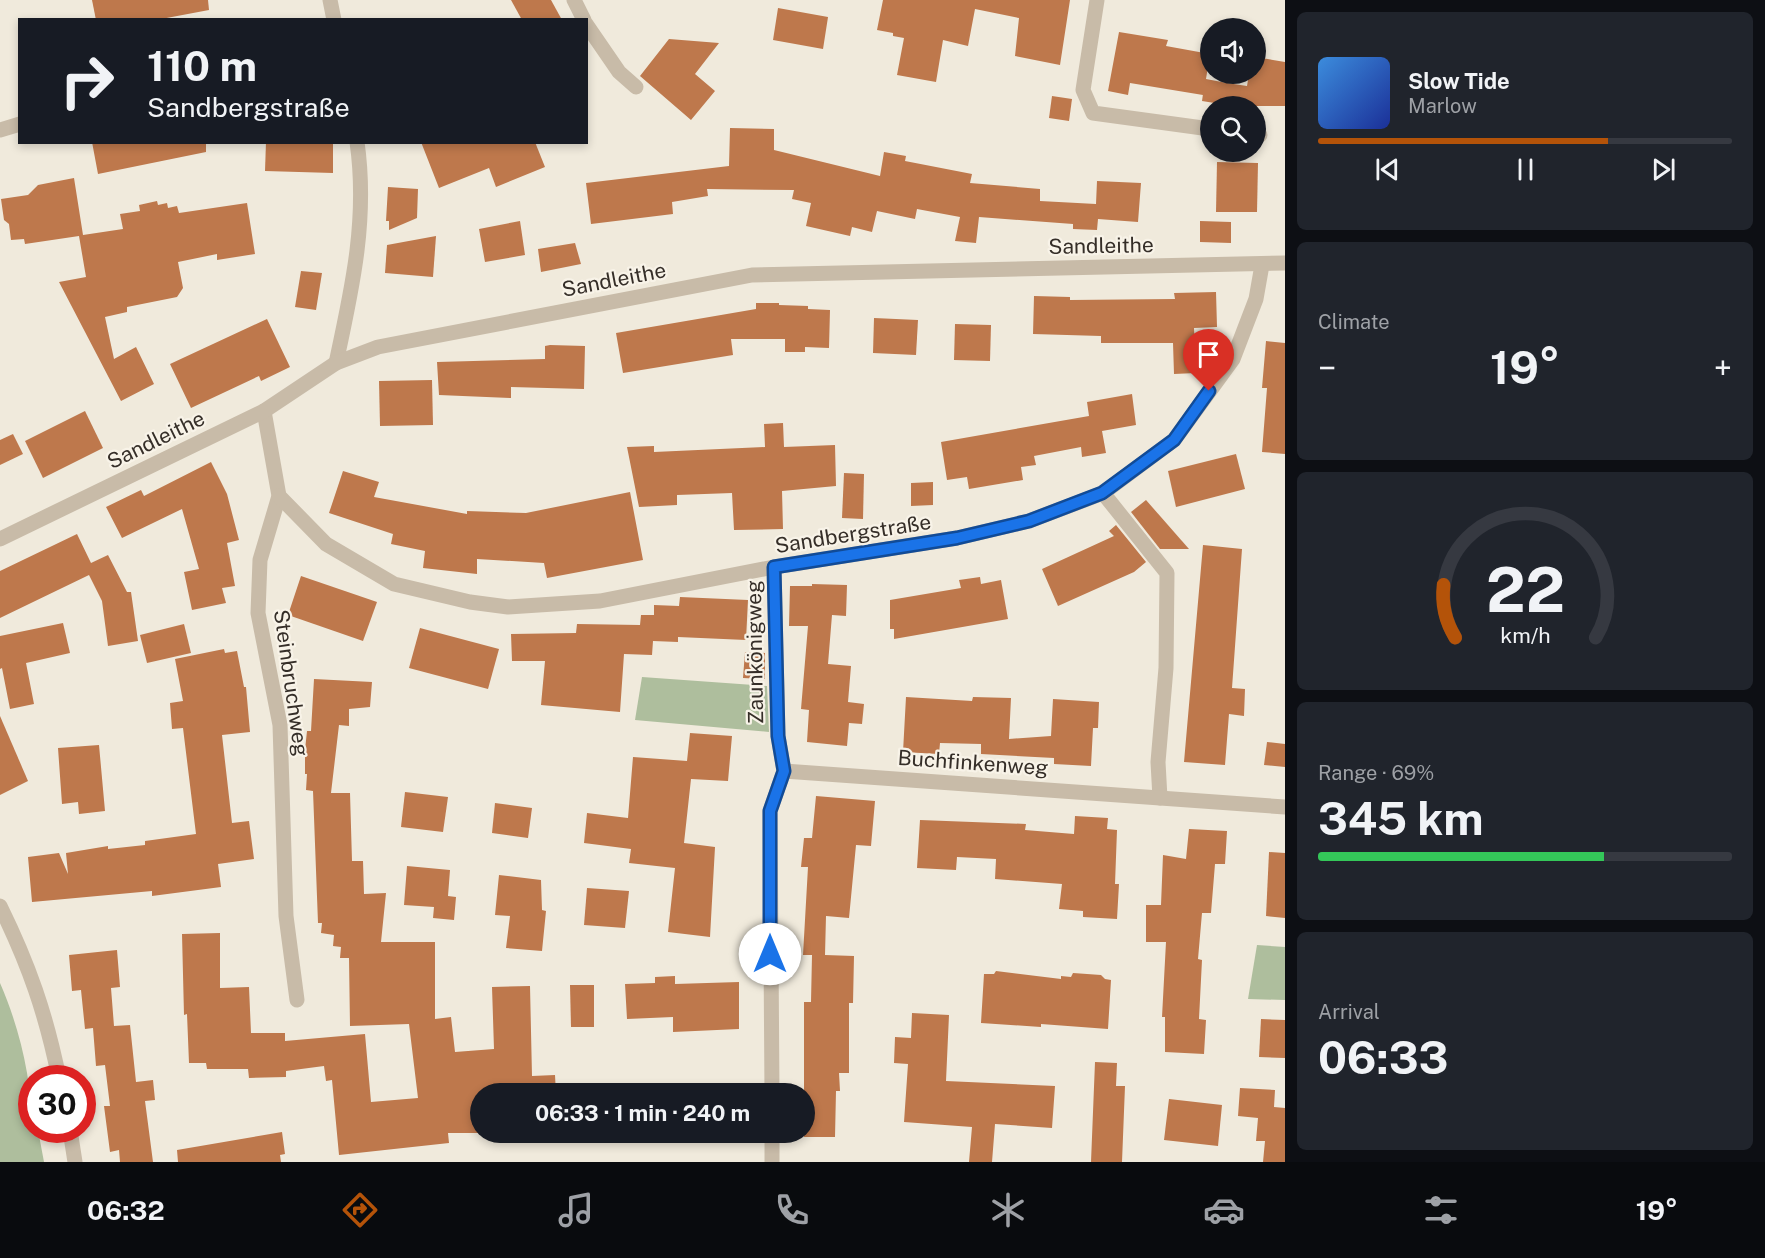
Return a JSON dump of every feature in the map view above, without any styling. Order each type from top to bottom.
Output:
[{"type":"street","points":[[330,0],[334,18]]},
{"type":"street","points":[[574,0],[583,18]]},
{"type":"street","points":[[1097,0],[1083,90],[1093,113],[1200,128]]},
{"type":"street","points":[[588,27],[619,72],[636,87]]},
{"type":"street","points":[[0,130],[18,125]]},
{"type":"street","points":[[336,363],[351,293],[362,220],[357,144]]},
{"type":"street","name":"Sandleithe","points":[[0,539],[264,411],[336,363],[378,347],[752,275],[982,268],[1262,265],[1285,262]]},
{"type":"street","name":"Sandbergstraße","points":[[279,496],[326,544],[394,584],[470,602],[508,607],[600,602],[774,567],[957,538],[1029,521],[1102,493],[1174,440],[1233,359],[1256,299],[1262,265]]},
{"type":"street","name":"Steinbruchweg","points":[[264,411],[279,496],[260,560],[258,613],[280,725],[286,916],[297,1000]]},
{"type":"street","points":[[1102,493],[1167,573],[1166,668],[1158,762],[1160,798]]},
{"type":"street","name":"Zaunkönigweg","points":[[772,1083],[770,811],[784,771],[778,736],[774,567]]},
{"type":"street","name":"Buchfinkenweg","points":[[784,771],[1285,807]]},
{"type":"street","points":[[0,906],[31,971],[56,1065]]},
{"type":"street","points":[[72,1143],[75,1162]]},
{"type":"street","points":[[772,1143],[772,1162]]},
{"type":"green space","points":[[642,677],[767,686],[769,732],[635,720]]},
{"type":"green space","points":[[1257,945],[1285,947],[1285,1000],[1248,999]]},
{"type":"green space","points":[[0,983],[19,1037],[26,1065],[18,1065],[18,1143],[40,1143],[44,1162],[0,1162]]},
{"type":"building","points":[[92,0],[208,0],[209,10],[167,18],[96,18]]},
{"type":"building","points":[[511,0],[551,0],[561,18],[521,18]]},
{"type":"building","points":[[883,0],[1070,0],[1060,65],[1015,56],[1019,18],[975,9],[968,46],[943,40],[936,82],[897,75],[904,38],[877,30]]},
{"type":"building","points":[[778,8],[828,17],[823,49],[773,40]]},
{"type":"building","points":[[1119,32],[1168,40],[1166,46],[1200,52],[1200,84],[1247,86],[1247,84],[1266,84],[1266,59],[1285,62],[1285,106],[1266,106],[1266,96],[1203,96],[1130,83],[1128,95],[1108,91]]},
{"type":"building","points":[[669,39],[719,43],[695,74],[715,91],[691,120],[640,76]]},
{"type":"building","points":[[1052,96],[1072,99],[1069,121],[1049,118]]},
{"type":"building","points":[[730,128],[774,129],[774,150],[880,176],[884,152],[906,156],[905,161],[972,174],[970,183],[1040,189],[1040,201],[1096,204],[1097,181],[1141,183],[1138,222],[1098,219],[1097,230],[1073,229],[1073,224],[979,217],[976,243],[955,241],[960,217],[917,209],[915,219],[877,211],[872,232],[852,227],[850,236],[806,226],[811,203],[792,199],[794,190],[707,189],[708,196],[672,202],[673,214],[591,224],[586,183],[729,166]]},
{"type":"building","points":[[92,144],[206,144],[206,152],[98,174]]},
{"type":"building","points":[[266,144],[333,144],[333,173],[265,171]]},
{"type":"building","points":[[422,144],[536,144],[545,167],[496,187],[489,168],[439,188]]},
{"type":"building","points":[[1217,162],[1258,163],[1257,212],[1216,212]]},
{"type":"building","points":[[74,178],[83,235],[123,229],[120,214],[140,211],[139,205],[157,201],[158,205],[167,203],[168,208],[177,206],[179,213],[247,203],[255,254],[217,260],[217,254],[178,262],[183,288],[177,297],[127,307],[127,312],[105,317],[114,359],[136,347],[154,384],[121,401],[59,282],[86,277],[79,236],[25,244],[24,239],[11,240],[9,224],[4,220],[1,199],[28,195],[38,185]]},
{"type":"building","points":[[388,187],[418,189],[417,218],[389,230],[389,221],[386,221]]},
{"type":"building","points":[[520,221],[525,255],[485,262],[479,229]]},
{"type":"building","points":[[1200,221],[1231,222],[1231,243],[1200,242]]},
{"type":"building","points":[[436,236],[433,277],[385,273],[387,245]]},
{"type":"building","points":[[575,243],[581,264],[541,272],[538,249]]},
{"type":"building","points":[[301,271],[322,273],[316,310],[295,307]]},
{"type":"building","points":[[1216,292],[1217,327],[1194,328],[1196,373],[1174,374],[1173,343],[1101,343],[1101,336],[1033,334],[1034,296],[1070,297],[1070,300],[1175,299],[1174,293]]},
{"type":"building","points":[[756,303],[779,303],[779,305],[808,306],[808,309],[830,310],[829,348],[805,347],[805,352],[785,352],[785,339],[731,339],[733,355],[623,373],[616,333],[756,309]]},
{"type":"building","points":[[874,318],[918,320],[916,355],[873,353]]},
{"type":"building","points":[[267,319],[290,367],[261,381],[259,376],[191,408],[170,364]]},
{"type":"building","points":[[955,324],[991,325],[990,361],[954,360]]},
{"type":"building","points":[[1266,341],[1285,343],[1285,454],[1262,452],[1267,388],[1262,388]]},
{"type":"building","points":[[545,346],[585,346],[584,389],[511,387],[511,398],[439,395],[437,362],[545,359]]},
{"type":"building","points":[[432,380],[433,425],[380,426],[379,381]]},
{"type":"building","points":[[1132,394],[1136,425],[1102,431],[1106,453],[1082,457],[1081,447],[1034,456],[1036,465],[1021,467],[1023,480],[969,489],[967,477],[947,480],[941,442],[1089,416],[1087,402]]},
{"type":"building","points":[[85,411],[103,448],[43,478],[25,441]]},
{"type":"building","points":[[783,423],[784,447],[835,445],[836,486],[782,491],[783,529],[734,530],[732,493],[677,495],[677,505],[639,507],[627,447],[654,446],[654,452],[765,447],[764,424]]},
{"type":"building","points":[[13,434],[23,454],[0,465],[0,440]]},
{"type":"building","points":[[1236,454],[1245,489],[1176,507],[1168,471]]},
{"type":"building","points":[[211,462],[227,494],[239,540],[227,543],[235,586],[222,588],[226,603],[192,610],[184,572],[199,569],[182,509],[122,538],[106,507],[141,490],[144,496]]},
{"type":"building","points":[[343,471],[379,482],[374,497],[467,514],[467,511],[526,513],[630,492],[643,560],[547,578],[544,563],[477,559],[477,574],[423,568],[425,551],[391,544],[393,534],[329,513]]},
{"type":"building","points":[[844,473],[864,474],[863,519],[842,518]]},
{"type":"building","points":[[933,482],[933,505],[911,506],[911,483]]},
{"type":"building","points":[[1146,500],[1189,549],[1160,549],[1131,512]]},
{"type":"building","points":[[1116,525],[1146,562],[1134,572],[1058,606],[1042,569],[1114,536],[1109,531]]},
{"type":"building","points":[[77,534],[91,563],[108,555],[127,592],[131,592],[138,641],[108,646],[102,601],[89,575],[0,618],[0,571]]},
{"type":"building","points":[[1203,545],[1242,549],[1232,688],[1245,689],[1244,716],[1229,714],[1225,765],[1184,762]]},
{"type":"building","points":[[301,576],[377,602],[363,641],[288,615]]},
{"type":"building","points":[[980,577],[981,584],[1001,580],[1008,619],[894,639],[894,629],[890,629],[890,600],[961,588],[959,580]]},
{"type":"building","points":[[812,584],[847,585],[846,616],[832,615],[828,664],[851,666],[848,702],[864,704],[862,724],[849,723],[847,746],[807,742],[809,710],[801,709],[808,626],[789,626],[790,586],[812,586]]},
{"type":"building","points":[[680,597],[748,600],[746,640],[678,637],[678,642],[653,641],[652,655],[624,654],[620,712],[541,705],[545,661],[512,661],[511,634],[576,633],[577,624],[640,625],[641,615],[654,615],[654,605],[679,606]]},
{"type":"building","points":[[63,623],[70,653],[26,663],[34,704],[10,709],[2,668],[0,669],[0,636]]},
{"type":"building","points":[[184,624],[191,653],[147,663],[140,635]]},
{"type":"building","points":[[420,628],[499,649],[488,689],[409,668]]},
{"type":"building","points":[[224,649],[225,653],[237,651],[244,687],[246,687],[250,732],[222,735],[232,823],[249,821],[254,859],[218,864],[221,887],[152,896],[152,891],[32,902],[28,857],[59,853],[68,874],[66,853],[108,846],[108,849],[145,845],[145,841],[196,834],[183,728],[172,729],[170,703],[183,701],[175,659]]},
{"type":"building","points":[[745,652],[765,653],[765,679],[743,678]]},
{"type":"building","points":[[314,679],[372,682],[370,707],[349,709],[349,726],[339,725],[331,793],[350,793],[352,861],[363,861],[364,894],[386,893],[381,942],[435,942],[435,1019],[451,1017],[455,1052],[494,1049],[492,987],[530,986],[532,1076],[555,1075],[555,1083],[470,1083],[470,1133],[448,1133],[449,1143],[339,1155],[332,1080],[326,1081],[324,1066],[286,1071],[286,1077],[249,1078],[248,1069],[207,1069],[206,1063],[189,1063],[187,1014],[184,1015],[182,934],[220,933],[220,988],[249,987],[251,1033],[285,1033],[285,1041],[365,1034],[371,1102],[418,1098],[409,1024],[350,1026],[349,958],[340,958],[341,947],[333,946],[334,935],[321,933],[322,923],[318,923],[313,791],[306,790],[307,774],[305,774],[307,731],[311,731]]},
{"type":"building","points":[[906,697],[972,701],[973,697],[1011,698],[1009,739],[1051,736],[1053,699],[1099,702],[1098,728],[1093,728],[1091,766],[1054,764],[1054,758],[981,754],[981,744],[940,743],[939,754],[903,752]]},
{"type":"building","points":[[0,716],[28,781],[0,795]]},
{"type":"building","points":[[690,733],[732,736],[728,781],[691,779],[684,843],[715,847],[710,937],[668,932],[675,868],[629,863],[631,849],[584,843],[587,813],[628,818],[633,757],[687,761]]},
{"type":"building","points":[[1267,742],[1285,744],[1285,767],[1264,765]]},
{"type":"building","points":[[99,745],[105,811],[79,814],[78,802],[62,804],[58,748]]},
{"type":"building","points":[[405,792],[448,797],[443,832],[401,827]]},
{"type":"building","points":[[816,796],[875,801],[871,846],[856,845],[849,918],[826,916],[825,955],[854,956],[853,1003],[849,1003],[849,1073],[839,1073],[840,1091],[836,1091],[835,1137],[815,1137],[815,1083],[804,1083],[804,1002],[811,1002],[812,955],[803,955],[808,867],[801,867],[804,838],[812,838]]},
{"type":"building","points":[[495,803],[532,808],[528,838],[492,833]]},
{"type":"building","points":[[1075,816],[1108,818],[1107,829],[1117,830],[1115,884],[1119,884],[1117,919],[1083,917],[1083,911],[1059,909],[1062,884],[995,879],[996,859],[957,857],[956,870],[917,868],[920,820],[1026,824],[1025,830],[1074,834]]},
{"type":"building","points":[[1189,829],[1227,831],[1225,864],[1215,864],[1211,913],[1202,913],[1198,959],[1202,960],[1199,1019],[1206,1020],[1204,1054],[1165,1052],[1165,1017],[1162,1017],[1166,942],[1146,942],[1146,905],[1161,905],[1163,855],[1186,859]]},
{"type":"building","points":[[1269,852],[1285,853],[1285,918],[1266,916]]},
{"type":"building","points":[[407,866],[450,870],[448,896],[456,897],[454,920],[433,918],[434,907],[404,905]]},
{"type":"building","points":[[499,875],[541,880],[542,910],[546,911],[542,951],[506,948],[510,916],[495,915]]},
{"type":"building","points":[[587,888],[629,891],[625,928],[584,925]]},
{"type":"building","points":[[117,950],[120,987],[111,988],[114,1026],[130,1025],[136,1082],[153,1080],[155,1100],[145,1101],[153,1162],[120,1162],[119,1150],[110,1152],[104,1106],[110,1106],[105,1065],[96,1066],[93,1028],[85,1029],[81,990],[72,991],[69,955]]},
{"type":"building","points":[[996,971],[1061,979],[1061,976],[1071,977],[1073,973],[1101,975],[1111,980],[1108,1029],[1041,1024],[1041,1027],[981,1023],[984,974],[994,974]]},
{"type":"building","points":[[675,976],[675,984],[739,982],[739,1029],[673,1032],[673,1017],[627,1019],[625,984],[655,983],[655,977]]},
{"type":"building","points":[[570,985],[594,985],[594,1027],[571,1027]]},
{"type":"building","points":[[912,1013],[949,1015],[946,1081],[1055,1086],[1052,1128],[995,1124],[992,1162],[969,1162],[972,1127],[904,1122],[908,1064],[894,1063],[895,1037],[911,1038]]},
{"type":"building","points":[[1261,1019],[1285,1020],[1285,1058],[1259,1057]]},
{"type":"building","points":[[1095,1062],[1117,1063],[1116,1086],[1125,1086],[1122,1162],[1091,1162]]},
{"type":"building","points":[[1240,1088],[1275,1090],[1274,1107],[1285,1108],[1285,1162],[1263,1162],[1265,1141],[1256,1141],[1258,1118],[1238,1116]]},
{"type":"building","points":[[1169,1099],[1222,1105],[1218,1146],[1164,1140]]},
{"type":"building","points":[[282,1132],[285,1154],[280,1155],[281,1162],[178,1162],[177,1150]]},
{"type":"route","points":[[770,954],[770,811],[784,771],[778,736],[774,567],[957,538],[1029,521],[1102,493],[1174,440],[1209,391]]}]
